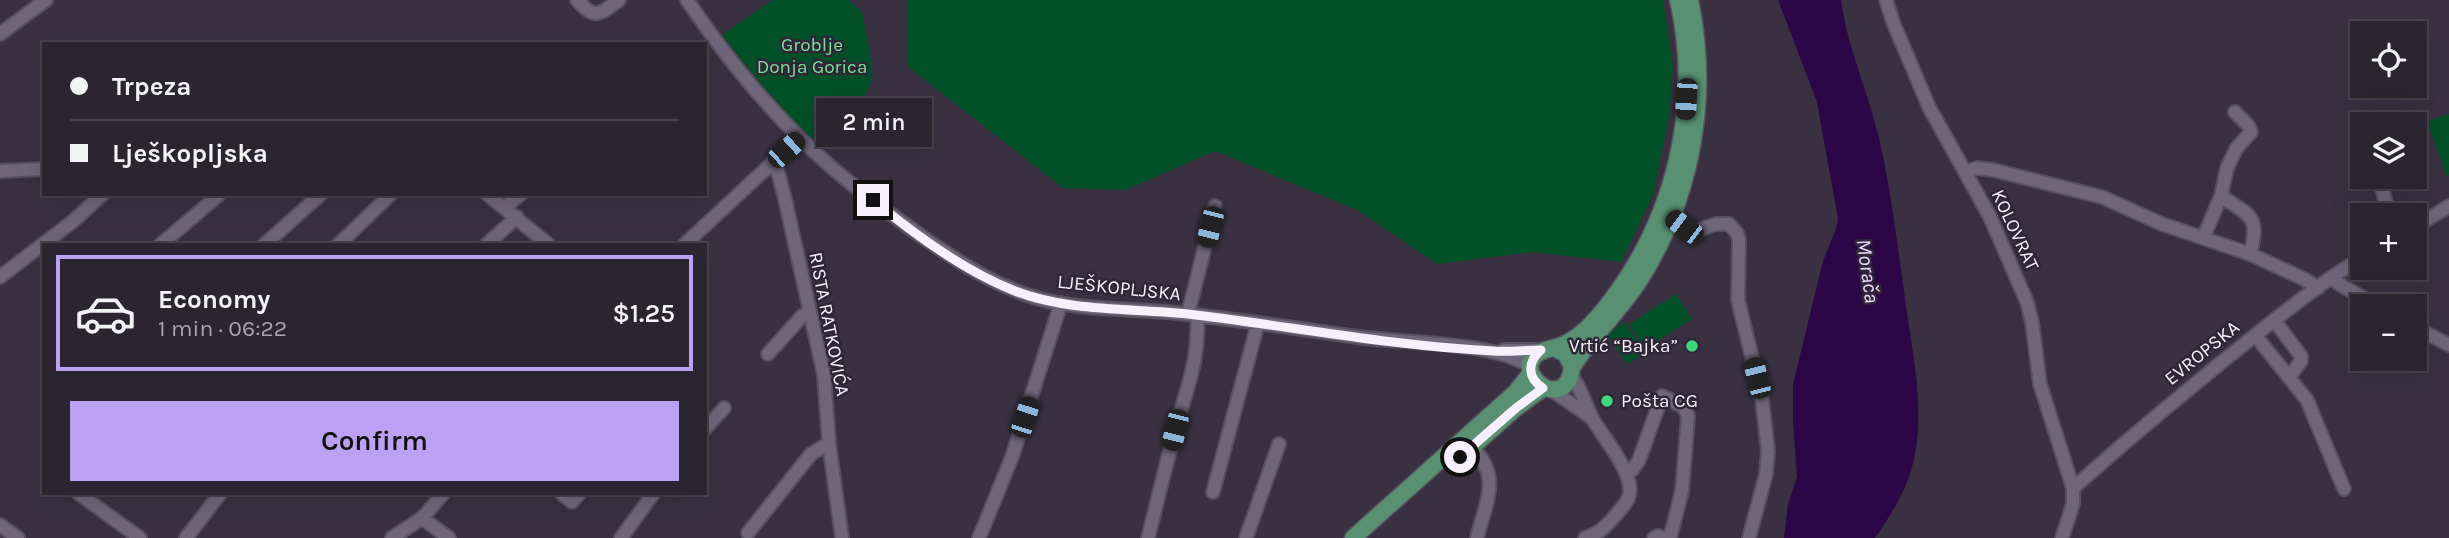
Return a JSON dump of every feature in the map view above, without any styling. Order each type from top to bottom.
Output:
[{"type":"main road","points":[[1547,388],[1533,379],[1532,360],[1584,330],[1612,299],[1649,240],[1667,196],[1680,145],[1687,85],[1686,50],[1678,0]]},
{"type":"main road","points":[[1370,538],[1516,408],[1547,388],[1563,385],[1641,278],[1662,240],[1685,179],[1697,121],[1699,63],[1690,0]]},
{"type":"main road","points":[[1547,349],[1566,354],[1571,371]]},
{"type":"main road","points":[[1353,538],[1516,392],[1531,369]]},
{"type":"street","points":[[0,34],[46,0]]},
{"type":"street","points":[[577,0],[588,12],[594,14],[602,12],[619,0]]},
{"type":"street","name":"LJEŠKOPLJSKA","points":[[687,0],[739,69],[799,138],[888,212],[959,261],[1015,291],[1061,303],[1193,315],[1362,338],[1493,351],[1547,349]]},
{"type":"street","name":"KOLOVRAT","points":[[1886,0],[1920,86],[1990,217],[2029,307],[2040,384],[2074,488]]},
{"type":"street","points":[[2204,236],[2221,196],[2227,168],[2236,149],[2251,132],[2235,112]]},
{"type":"street","points":[[686,243],[799,138]]},
{"type":"street","name":"RISTA RATKOVIĆA","points":[[772,162],[777,169],[785,199],[824,375],[829,443],[842,538]]},
{"type":"street","points":[[1966,172],[1977,168],[1993,170],[2102,197],[2162,224],[2204,236],[2250,254],[2318,288]]},
{"type":"street","points":[[0,171],[42,169]]},
{"type":"street","points":[[45,243],[101,196]]},
{"type":"street","points":[[162,243],[218,196]]},
{"type":"street","points":[[266,243],[318,196]]},
{"type":"street","points":[[340,243],[389,196]]},
{"type":"street","points":[[491,196],[547,243]]},
{"type":"street","points":[[505,207],[519,196]]},
{"type":"street","points":[[2221,196],[2246,213],[2255,223],[2256,234],[2250,254]]},
{"type":"street","points":[[1149,538],[1175,430],[1193,374],[1199,340],[1193,315],[1215,206]]},
{"type":"street","points":[[2427,219],[2449,206]]},
{"type":"street","points":[[488,243],[517,217]]},
{"type":"street","points":[[1671,217],[1693,232],[1716,224],[1729,224],[1739,240],[1738,300],[1762,399],[1768,452],[1766,474],[1749,538]]},
{"type":"street","points":[[0,277],[42,245]]},
{"type":"street","name":"EVROPSKA","points":[[2074,488],[2147,422],[2274,320],[2350,266]]},
{"type":"street","points":[[2332,277],[2357,294]]},
{"type":"street","points":[[979,538],[1012,457],[1061,303]]},
{"type":"street","points":[[768,354],[802,316],[809,312]]},
{"type":"street","points":[[2274,320],[2301,356],[2301,361],[2289,377]]},
{"type":"street","points":[[1213,492],[1258,323]]},
{"type":"street","points":[[2427,333],[2449,345]]},
{"type":"street","points":[[2255,335],[2313,411],[2344,489]]},
{"type":"street","name":"LJEŠKOPLJSKA","points":[[1493,351],[1520,359],[1531,369]]},
{"type":"street","points":[[1571,371],[1593,418],[1631,486],[1625,503],[1600,531],[1585,538]]},
{"type":"street","points":[[1547,388],[1593,418]]},
{"type":"street","points":[[1626,473],[1638,463],[1662,397],[1684,407],[1688,416],[1684,481],[1670,538]]},
{"type":"street","points":[[707,427],[724,408]]},
{"type":"street","points":[[748,533],[811,454],[829,443]]},
{"type":"street","points":[[1245,538],[1279,444]]},
{"type":"street","points":[[1472,447],[1485,461],[1490,474],[1477,538]]},
{"type":"street","points":[[2062,538],[2073,504],[2074,488]]},
{"type":"street","points":[[80,495],[140,538]]},
{"type":"street","points":[[186,538],[219,495]]},
{"type":"street","points":[[392,538],[422,518],[442,495]]},
{"type":"street","points":[[563,495],[572,502],[578,495]]},
{"type":"street","points":[[621,538],[652,495]]},
{"type":"street","points":[[422,518],[449,538]]},
{"type":"street","points":[[830,538],[840,523]]},
{"type":"street","points":[[0,525],[18,538]]},
{"type":"street","points":[[1654,538],[1663,538]]},
{"type":"green space","name":"Groblje Donja Gorica","points":[[772,0],[848,0],[862,12],[872,71],[869,88],[852,110],[815,143],[764,88],[722,35]]},
{"type":"green space","points":[[907,0],[1663,0],[1673,66],[1669,117],[1653,195],[1621,262],[1532,252],[1437,264],[1359,211],[1215,151],[1125,190],[1063,188],[907,66]]},
{"type":"green space","points":[[2449,114],[2449,175],[2446,176],[2427,121]]},
{"type":"green space","points":[[1676,294],[1692,319],[1645,349],[1629,324]]},
{"type":"green space","points":[[1625,322],[1645,353],[1627,364],[1607,333]]},
{"type":"water","name":"Morača","points":[[1778,0],[1841,0],[1887,175],[1914,361],[1918,425],[1909,477],[1875,538],[1784,538],[1788,504],[1797,477],[1793,384],[1823,261],[1838,219],[1817,102]]},
{"type":"place","name":"Vrtić “Bajka”","points":[[1692,346]]},
{"type":"place","name":"Pošta CG","points":[[1607,401]]},
{"type":"route","points":[[873,200],[981,275],[1015,291],[1045,300],[1188,314],[1362,338],[1493,351],[1541,350],[1530,366],[1533,379],[1543,388],[1460,457]]}]
